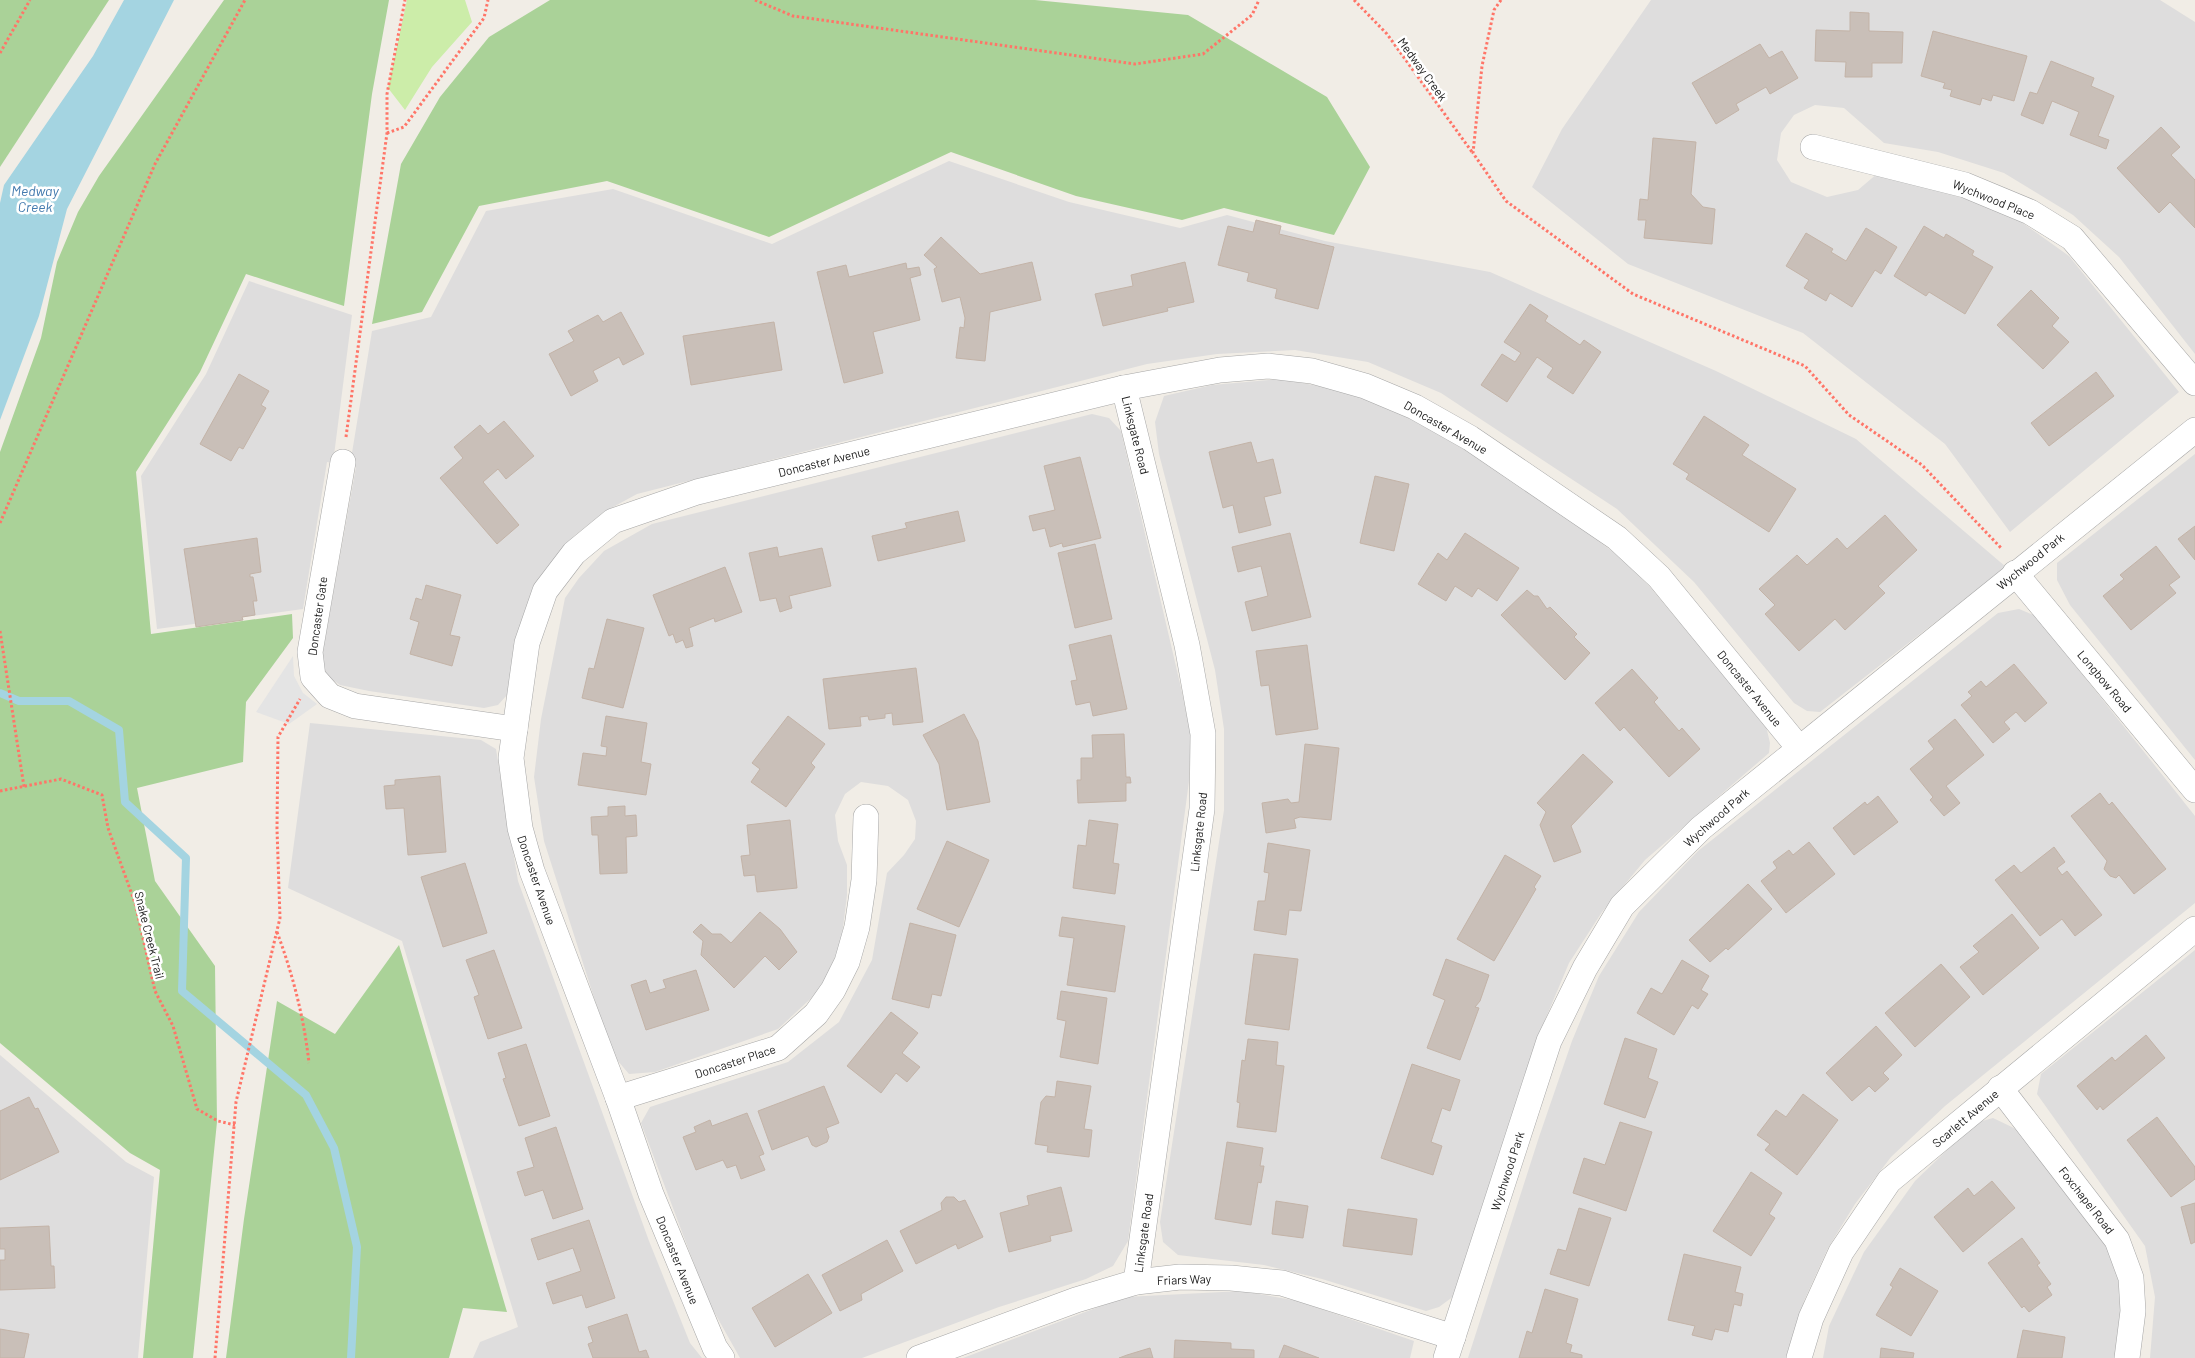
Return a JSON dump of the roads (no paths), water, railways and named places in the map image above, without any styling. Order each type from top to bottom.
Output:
[{"type":"street","name":"Wychwood Place","points":[[1814,147],[1965,185],[2030,212],[2072,238],[2195,383]]},
{"type":"street","name":"Doncaster Avenue","points":[[722,1358],[715,1348],[651,1194],[618,1098],[529,862],[520,828],[511,758],[527,643],[544,591],[574,553],[613,521],[697,492],[1124,388],[1220,370],[1268,366],[1312,371],[1365,386],[1415,407],[1470,438],[1617,538],[1659,577],[1799,748]]},
{"type":"street","name":"Linksgate Road","points":[[1124,388],[1187,645],[1203,734],[1202,808],[1136,1282]]},
{"type":"street","name":"Wychwood Park","points":[[1450,1348],[1549,1041],[1590,960],[1622,906],[1701,828],[2195,430]]},
{"type":"street","name":"Doncaster Gate","points":[[343,462],[310,652],[313,677],[330,696],[355,706],[515,729]]},
{"type":"street","name":"Longbow Road","points":[[2016,573],[2195,790]]},
{"type":"street","name":"Doncaster Place","points":[[618,1098],[778,1048],[816,1014],[833,990],[847,962],[857,927],[864,880],[866,817]]},
{"type":"street","name":"Scarlett Avenue","points":[[1799,1358],[1811,1318],[1841,1252],[1889,1181],[2195,928]]},
{"type":"street","name":"Foxchapel Road","points":[[2000,1088],[2117,1240],[2131,1278],[2133,1311],[2127,1358]]},
{"type":"street","name":"Friars Way","points":[[919,1358],[1076,1300],[1136,1282],[1180,1277],[1231,1278],[1282,1284],[1450,1348]]},
{"type":"water","name":"Medway Creek","points":[[124,0],[174,0],[67,209],[39,316],[0,420],[0,203],[4,185],[93,56]]},
{"type":"waterway","points":[[0,693],[19,701],[69,701],[119,730],[125,802],[186,858],[182,991],[306,1095],[334,1148],[357,1247],[351,1358]]}]
